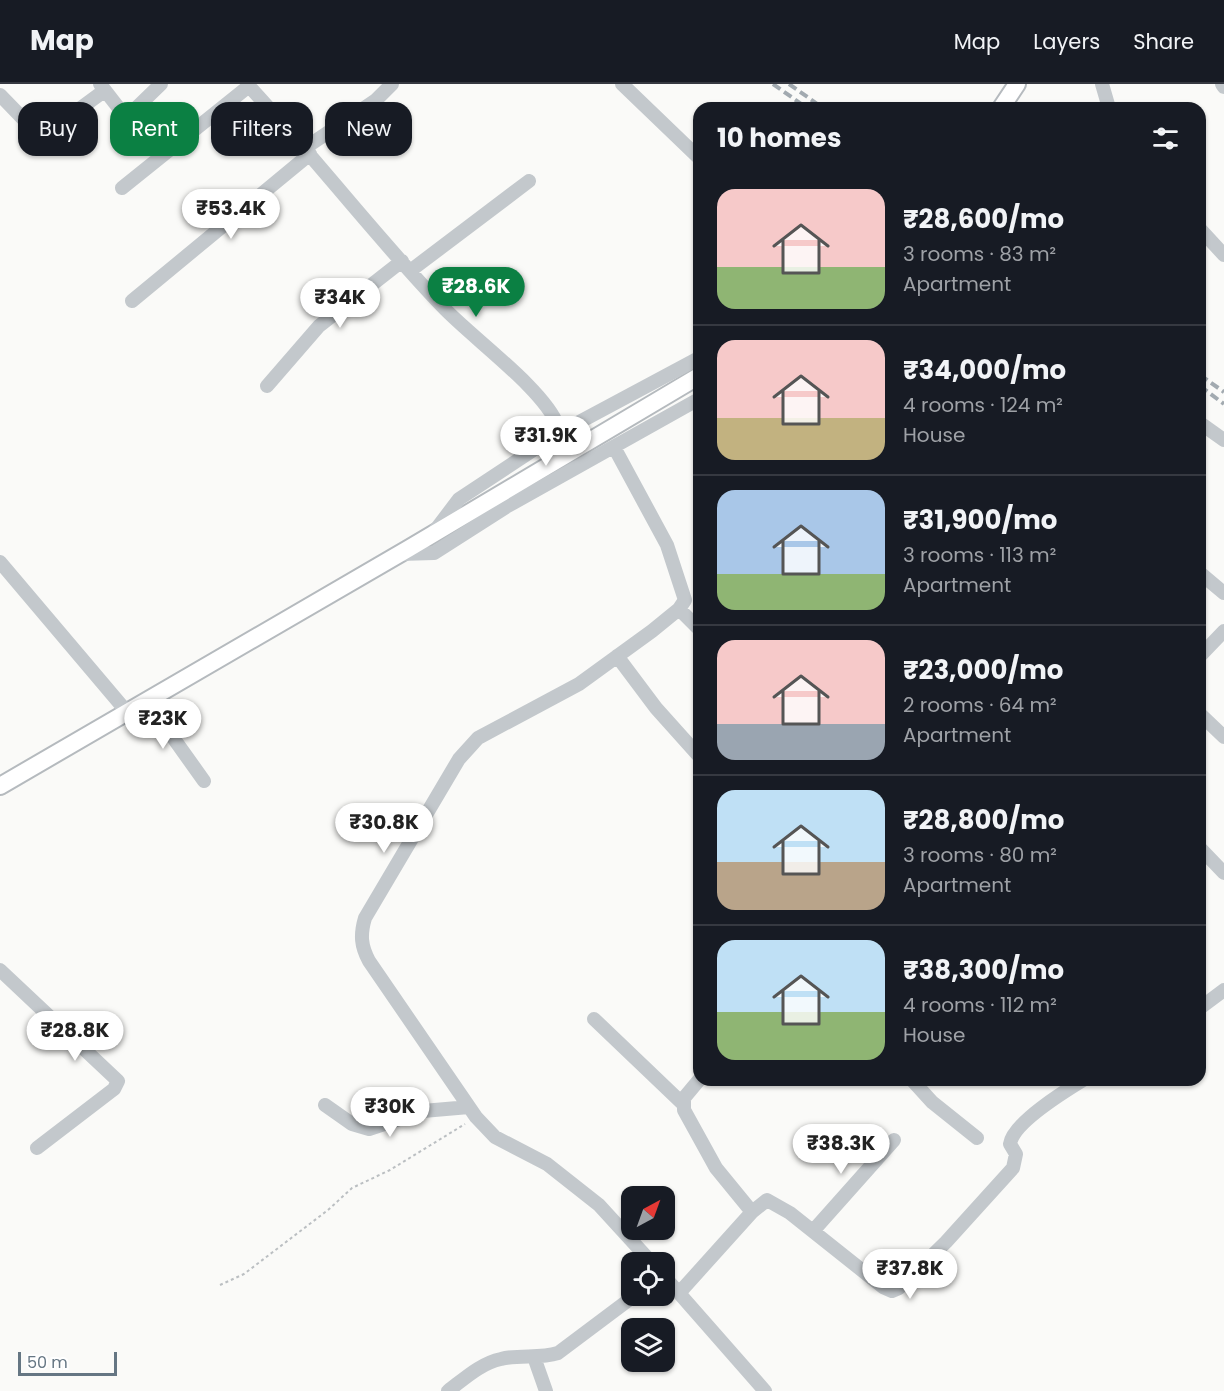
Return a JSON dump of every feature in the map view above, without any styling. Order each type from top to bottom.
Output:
[{"type":"main road","points":[[1004,102],[1017,84]]},
{"type":"main road","points":[[0,786],[400,554],[515,483],[693,379]]},
{"type":"street","points":[[0,96],[33,129],[41,133],[51,130],[102,87],[122,111],[130,114],[161,84]]},
{"type":"street","points":[[313,147],[376,100],[392,84]]},
{"type":"street","points":[[622,84],[693,152]]},
{"type":"street","points":[[1102,84],[1107,102]]},
{"type":"street","points":[[122,188],[248,85],[263,102]]},
{"type":"street","points":[[132,301],[302,156]]},
{"type":"street","points":[[312,156],[406,266],[462,327],[545,404],[558,426],[556,434]]},
{"type":"street","points":[[267,386],[318,326],[529,181]]},
{"type":"street","points":[[1206,236],[1224,255]]},
{"type":"street","points":[[433,534],[459,499],[556,434],[693,361]]},
{"type":"street","points":[[400,554],[434,553],[506,507],[693,402]]},
{"type":"street","points":[[1206,427],[1224,440]]},
{"type":"street","points":[[614,447],[667,545],[685,600],[679,609],[579,684],[478,738],[459,759],[363,924],[362,947],[369,961],[473,1112],[495,1137],[547,1164],[599,1205],[642,1252]]},
{"type":"street","points":[[0,562],[127,712]]},
{"type":"street","points":[[1206,578],[1224,593]]},
{"type":"street","points":[[679,609],[693,623]]},
{"type":"street","points":[[1206,650],[1224,632]]},
{"type":"street","points":[[617,656],[656,708],[693,749]]},
{"type":"street","points":[[147,701],[204,781]]},
{"type":"street","points":[[1206,720],[1224,737]]},
{"type":"street","points":[[1206,857],[1224,873]]},
{"type":"street","points":[[0,970],[118,1081],[114,1089],[37,1148]]},
{"type":"street","points":[[1206,1004],[1224,990]]},
{"type":"street","points":[[594,1019],[683,1104],[716,1168],[752,1212]]},
{"type":"street","points":[[683,1104],[695,1086]]},
{"type":"street","points":[[917,1086],[932,1102],[977,1138]]},
{"type":"street","points":[[680,1292],[752,1212],[767,1200],[813,1231],[884,1287],[892,1291],[899,1288],[946,1242],[1013,1168],[1016,1154],[1010,1144],[1016,1132],[1049,1102],[1074,1086]]},
{"type":"street","points":[[325,1105],[352,1124],[369,1129],[423,1111],[473,1112]]},
{"type":"street","points":[[813,1231],[894,1140]]},
{"type":"street","points":[[675,1287],[765,1391]]},
{"type":"street","points":[[448,1391],[483,1366],[501,1359],[558,1353],[621,1306]]},
{"type":"street","points":[[534,1357],[546,1391]]},
{"type":"path","points":[[220,1285],[244,1274],[328,1210],[352,1188],[390,1170],[473,1112]]},
{"type":"railway","points":[[773,84],[798,102]]},
{"type":"railway","points":[[789,84],[814,102]]},
{"type":"railway","points":[[1206,379],[1224,392]]},
{"type":"railway","points":[[1206,390],[1224,404]]}]
